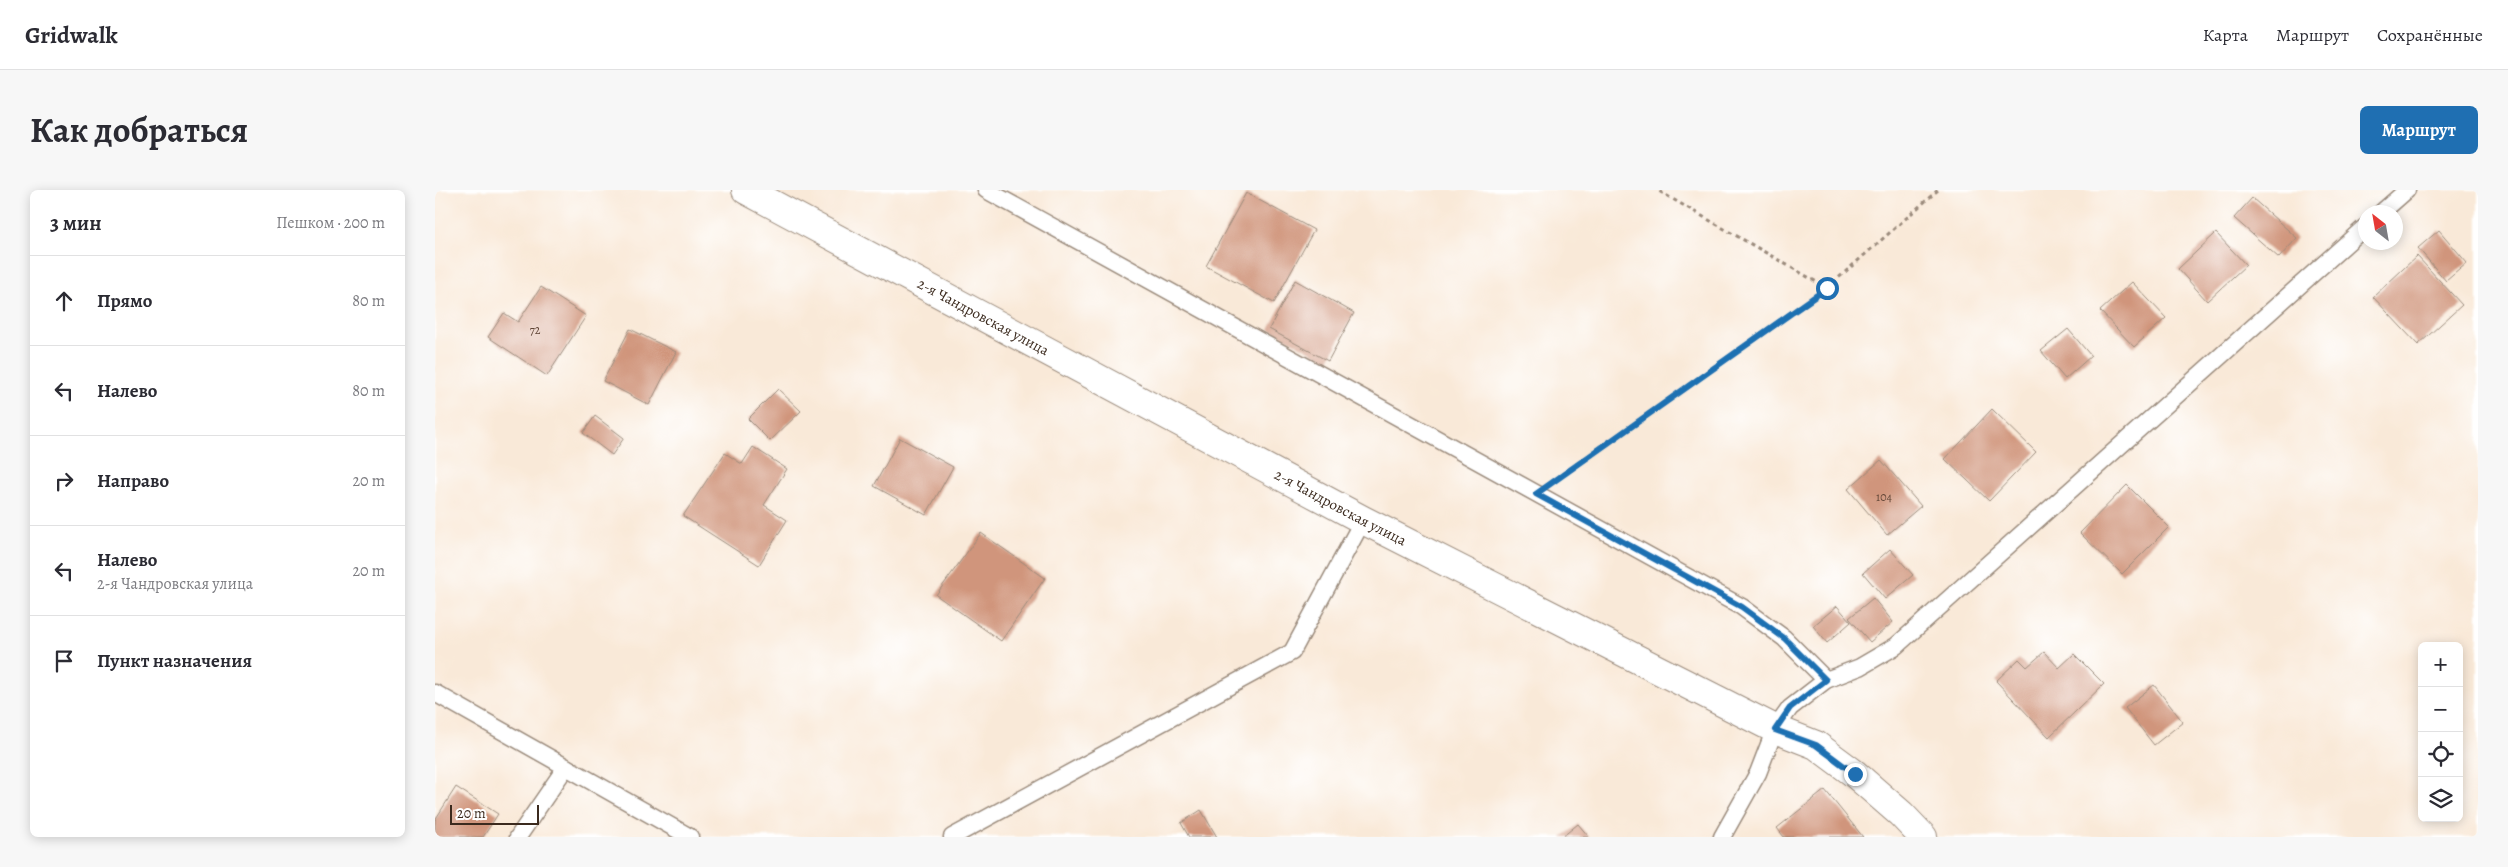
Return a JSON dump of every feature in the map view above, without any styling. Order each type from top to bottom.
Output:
[{"type":"street","name":"2-я Чандровская улица","points":[[746,190],[1363,520],[1775,730],[1816,745],[1862,780],[1923,837]]},
{"type":"lane","points":[[986,190],[1742,607],[1784,638],[1826,680]]},
{"type":"lane","points":[[2389,205],[2407,190]]},
{"type":"lane","points":[[1721,837],[1758,773],[1775,730],[1790,708],[1826,680],[1860,667],[1897,646],[2358,233]]},
{"type":"lane","points":[[952,837],[1292,652],[1363,520]]},
{"type":"lane","points":[[435,692],[690,837]]},
{"type":"lane","points":[[518,837],[566,767]]},
{"type":"path","points":[[1657,190],[1827,288]]},
{"type":"path","points":[[1536,494],[1827,288],[1938,190]]},
{"type":"building","points":[[1246,193],[1314,230],[1274,303],[1206,266]]},
{"type":"building","points":[[2252,198],[2297,238],[2279,258],[2234,218]]},
{"type":"building","points":[[2439,230],[2467,263],[2446,281],[2418,248]]},
{"type":"building","points":[[2216,233],[2246,265],[2207,301],[2178,269]]},
{"type":"building","points":[[2417,256],[2462,305],[2418,345],[2373,297]]},
{"type":"building","points":[[1295,280],[1354,313],[1328,361],[1269,329]]},
{"type":"building","points":[[2132,282],[2166,318],[2134,347],[2100,311]]},
{"type":"building","points":[[541,287],[586,316],[547,376],[488,337],[504,313],[518,322]]},
{"type":"building","points":[[630,329],[676,352],[649,405],[603,381]]},
{"type":"building","points":[[2068,329],[2091,356],[2065,379],[2041,351]]},
{"type":"building","points":[[778,389],[801,411],[770,441],[748,419]]},
{"type":"building","points":[[1992,409],[2036,452],[1989,501],[1945,459]]},
{"type":"building","points":[[595,416],[624,438],[612,455],[583,433]]},
{"type":"building","points":[[900,438],[953,467],[926,515],[874,486]]},
{"type":"building","points":[[753,447],[787,469],[764,505],[787,520],[759,565],[683,516],[725,453],[742,464]]},
{"type":"building","points":[[1881,460],[1921,506],[1887,535],[1848,489]]},
{"type":"building","points":[[2127,485],[2169,527],[2122,574],[2080,533]]},
{"type":"building","points":[[981,533],[1045,578],[1001,641],[936,595]]},
{"type":"building","points":[[1890,549],[1913,575],[1885,599],[1863,573]]},
{"type":"building","points":[[1873,598],[1893,622],[1870,642],[1849,618]]},
{"type":"building","points":[[1837,606],[1851,622],[1827,643],[1813,626]]},
{"type":"building","points":[[2044,652],[2059,668],[2074,654],[2104,684],[2049,737],[1996,681],[2019,659],[2027,667]]},
{"type":"building","points":[[2154,685],[2183,722],[2154,745],[2125,708]]},
{"type":"building","points":[[456,787],[498,814],[483,837],[435,837],[435,820]]},
{"type":"building","points":[[1825,790],[1863,837],[1784,837],[1777,828]]},
{"type":"building","points":[[1201,810],[1217,837],[1189,837],[1181,823]]},
{"type":"building","points":[[1578,824],[1589,837],[1562,837]]},
{"type":"route","points":[[1827,288],[1536,494],[1742,607],[1784,638],[1826,680],[1790,708],[1775,730],[1816,745],[1855,774]]}]
